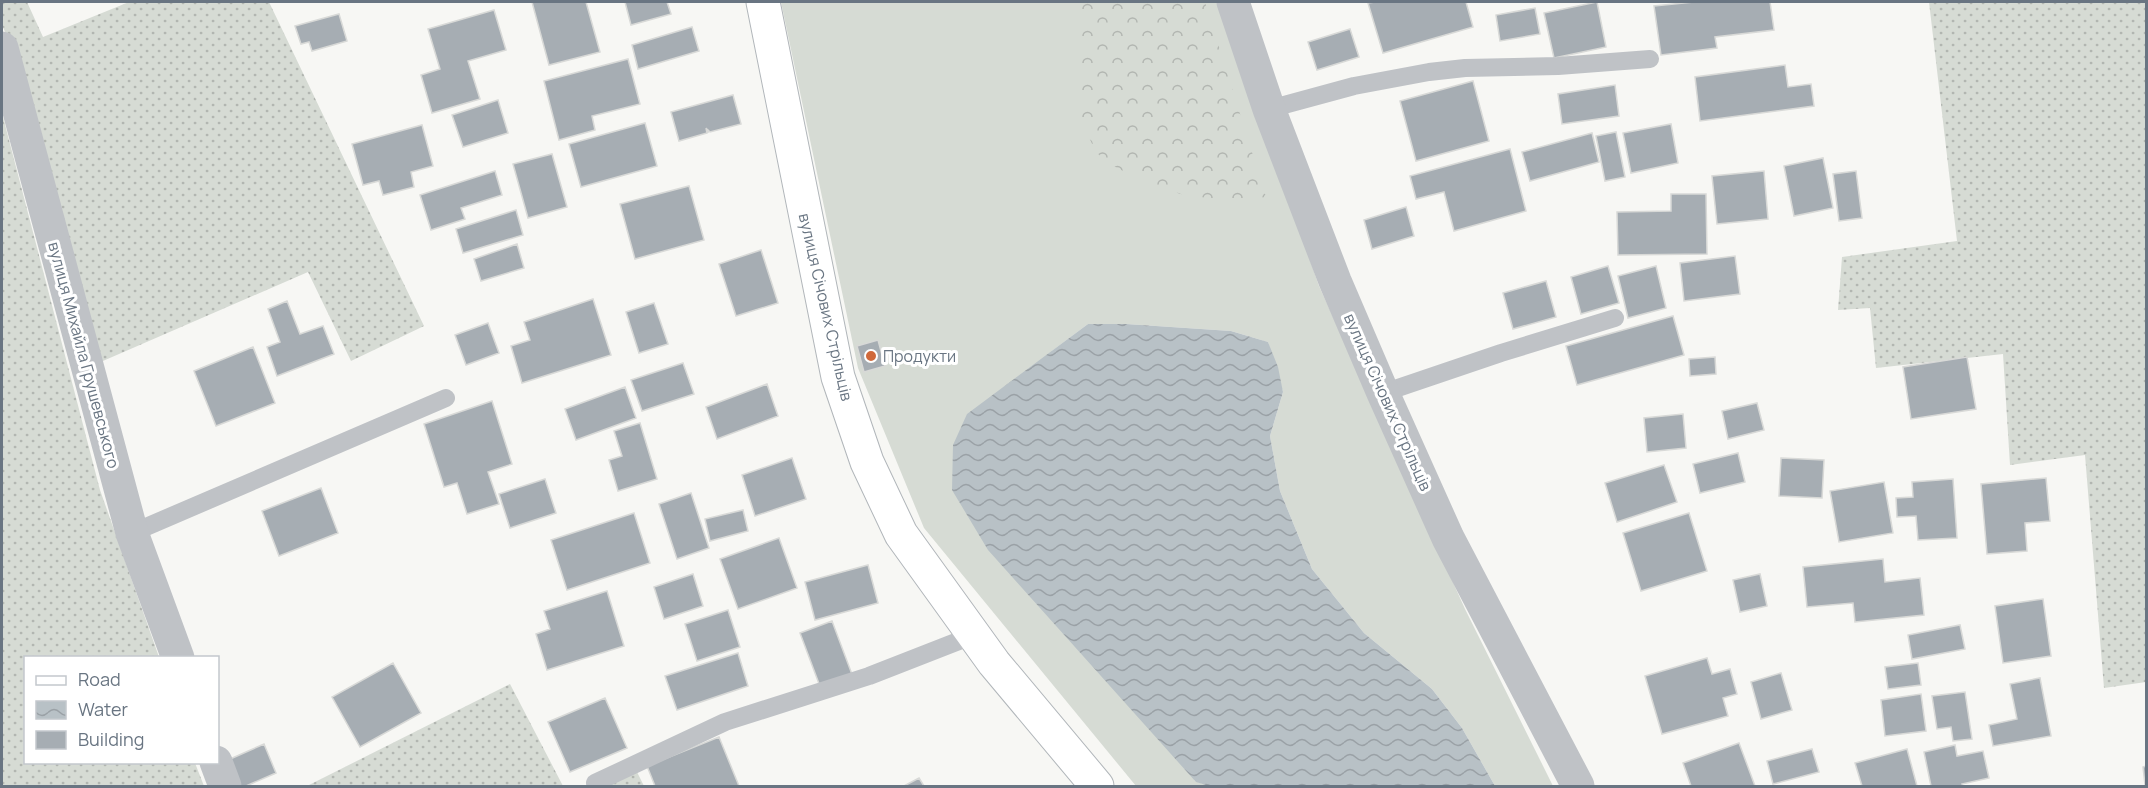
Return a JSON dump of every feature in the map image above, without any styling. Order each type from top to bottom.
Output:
[{"type":"street","name":"вулиця Січових Стрільців","points":[[1233,2],[1269,110],[1335,281],[1383,393],[1448,538],[1578,786]]},
{"type":"street","name":"вулиця Січових Стрільців","points":[[768,3],[838,377],[863,452],[901,534],[994,663],[1097,786]]},
{"type":"street","name":"вулиця Михайла Грушевського","points":[[2,48],[132,533],[178,656]]},
{"type":"street","points":[[217,764],[225,786]]},
{"type":"lane","points":[[1269,110],[1354,86],[1430,72],[1465,68],[1558,66],[1650,59]]},
{"type":"lane","points":[[1383,393],[1501,352],[1615,318]]},
{"type":"lane","points":[[132,533],[446,398]]},
{"type":"lane","points":[[595,783],[725,722],[869,676],[974,635]]},
{"type":"green space","points":[[2,2],[27,2],[43,37],[129,2],[269,2],[424,326],[351,361],[308,272],[96,364],[16,57],[2,25]]},
{"type":"green space","points":[[781,2],[1220,2],[1319,286],[1465,609],[1553,786],[1495,786],[1462,728],[1432,689],[1364,633],[1312,569],[1280,491],[1270,436],[1283,392],[1268,342],[1231,331],[1126,324],[1088,324],[1052,351],[1195,781],[1209,786],[1136,786],[924,528],[858,368]]},
{"type":"green space","points":[[1078,2],[1205,2],[1266,197],[1237,200],[1187,196],[1146,183],[1104,161],[1095,150],[1086,131],[1079,107]]},
{"type":"green space","points":[[1929,2],[2146,2],[2146,682],[2104,688],[2085,455],[2010,465],[2003,354],[1876,368],[1870,308],[1838,310],[1842,257],[1957,241]]},
{"type":"green space","points":[[2,113],[100,490],[159,656],[24,656],[24,764],[195,764],[204,786],[2,786]]},
{"type":"green space","points":[[510,684],[563,786],[307,786]]},
{"type":"green space","points":[[635,768],[644,786],[595,786]]},
{"type":"water","points":[[1088,324],[1126,324],[1231,331],[1268,342],[1278,367],[1283,392],[1270,436],[1280,491],[1312,569],[1364,633],[1432,689],[1462,728],[1495,786],[1209,786],[1196,782],[988,550],[952,490],[953,445],[967,414]]},
{"type":"building","points":[[532,2],[586,2],[600,52],[549,65]]},
{"type":"building","points":[[625,2],[667,2],[671,14],[631,25]]},
{"type":"building","points":[[1466,2],[1473,27],[1383,53],[1368,3]]},
{"type":"building","points":[[1597,2],[1606,47],[1554,58],[1544,13]]},
{"type":"building","points":[[1694,2],[1770,2],[1774,30],[1715,37],[1717,48],[1661,55],[1654,6]]},
{"type":"building","points":[[1535,8],[1540,34],[1500,41],[1496,15]]},
{"type":"building","points":[[494,10],[506,50],[468,61],[480,99],[432,113],[421,75],[440,69],[428,29]]},
{"type":"building","points":[[339,14],[347,41],[312,51],[309,42],[301,44],[295,26]]},
{"type":"building","points":[[692,27],[699,51],[638,69],[632,45]]},
{"type":"building","points":[[1350,29],[1359,57],[1317,70],[1308,42]]},
{"type":"building","points":[[628,59],[640,104],[592,116],[595,130],[559,140],[544,81]]},
{"type":"building","points":[[1785,65],[1788,87],[1811,84],[1814,106],[1700,121],[1695,77]]},
{"type":"building","points":[[1473,81],[1489,141],[1416,161],[1400,101]]},
{"type":"building","points":[[1615,85],[1619,116],[1562,124],[1558,94]]},
{"type":"building","points":[[733,95],[741,124],[710,132],[708,130],[708,133],[706,128],[707,133],[679,141],[671,112]]},
{"type":"building","points":[[498,100],[508,133],[463,147],[452,115]]},
{"type":"building","points":[[645,123],[657,166],[581,187],[569,144]]},
{"type":"building","points":[[1671,124],[1678,163],[1631,173],[1623,133]]},
{"type":"building","points":[[422,125],[433,166],[411,172],[414,187],[383,195],[379,181],[363,185],[352,144]]},
{"type":"building","points":[[1616,132],[1625,177],[1605,181],[1596,136]]},
{"type":"building","points":[[1592,133],[1599,162],[1530,181],[1522,152]]},
{"type":"building","points":[[1510,149],[1526,211],[1454,231],[1444,192],[1416,199],[1410,176]]},
{"type":"building","points":[[552,154],[567,207],[528,218],[513,164]]},
{"type":"building","points":[[1823,158],[1833,208],[1794,216],[1784,166]]},
{"type":"building","points":[[495,171],[502,195],[461,208],[465,219],[431,230],[420,195]]},
{"type":"building","points":[[1764,171],[1768,219],[1717,224],[1712,176]]},
{"type":"building","points":[[1856,171],[1862,218],[1839,221],[1833,174]]},
{"type":"building","points":[[689,186],[704,240],[635,259],[620,204]]},
{"type":"building","points":[[1671,194],[1706,194],[1707,254],[1618,255],[1617,212],[1671,211]]},
{"type":"building","points":[[1406,207],[1414,236],[1372,249],[1364,220]]},
{"type":"building","points":[[516,210],[523,235],[463,253],[456,229]]},
{"type":"building","points":[[517,244],[524,268],[481,281],[474,259]]},
{"type":"building","points":[[761,250],[778,303],[736,316],[719,264]]},
{"type":"building","points":[[1735,256],[1740,294],[1684,301],[1680,263]]},
{"type":"building","points":[[1608,266],[1619,303],[1581,314],[1571,277]]},
{"type":"building","points":[[1656,266],[1666,308],[1628,318],[1618,276]]},
{"type":"building","points":[[1546,281],[1556,317],[1513,329],[1503,293]]},
{"type":"building","points":[[593,299],[611,355],[522,383],[511,346],[530,340],[524,322]]},
{"type":"building","points":[[287,301],[300,334],[323,326],[334,354],[277,376],[267,347],[280,342],[268,309]]},
{"type":"building","points":[[654,303],[668,344],[639,353],[626,312]]},
{"type":"building","points":[[1673,316],[1684,355],[1577,385],[1566,346]]},
{"type":"building","points":[[488,323],[499,353],[466,365],[455,335]]},
{"type":"building","name":"Продукти","points":[[878,340],[885,366],[864,372],[857,346]]},
{"type":"building","points":[[253,347],[275,403],[216,426],[194,371]]},
{"type":"building","points":[[1715,357],[1716,374],[1690,376],[1689,359]]},
{"type":"building","points":[[1967,357],[1976,409],[1911,419],[1903,367]]},
{"type":"building","points":[[683,363],[694,394],[642,411],[631,380]]},
{"type":"building","points":[[767,384],[778,416],[717,439],[706,407]]},
{"type":"building","points":[[625,387],[636,418],[576,440],[565,409]]},
{"type":"building","points":[[492,401],[512,464],[488,472],[499,504],[467,514],[457,483],[444,487],[424,424]]},
{"type":"building","points":[[1757,403],[1764,430],[1728,439],[1722,411]]},
{"type":"building","points":[[1683,414],[1686,448],[1647,452],[1644,418]]},
{"type":"building","points":[[640,423],[657,479],[618,491],[609,460],[622,456],[614,431]]},
{"type":"building","points":[[1738,453],[1745,482],[1700,493],[1693,464]]},
{"type":"building","points":[[792,458],[806,499],[755,516],[742,475]]},
{"type":"building","points":[[1781,458],[1824,460],[1822,498],[1779,496]]},
{"type":"building","points":[[1664,465],[1677,502],[1617,522],[1605,483]]},
{"type":"building","points":[[2046,478],[2050,521],[2025,523],[2027,551],[1987,554],[1981,484]]},
{"type":"building","points":[[545,479],[556,513],[510,528],[499,494]]},
{"type":"building","points":[[1953,479],[1957,538],[1918,540],[1916,516],[1897,517],[1896,498],[1913,497],[1912,482]]},
{"type":"building","points":[[1884,482],[1893,533],[1839,542],[1830,491]]},
{"type":"building","points":[[321,488],[338,533],[279,556],[262,511]]},
{"type":"building","points":[[691,493],[709,548],[677,559],[659,504]]},
{"type":"building","points":[[743,510],[748,531],[710,541],[705,519]]},
{"type":"building","points":[[634,513],[650,563],[567,590],[551,540]]},
{"type":"building","points":[[1689,513],[1707,571],[1641,591],[1623,533]]},
{"type":"building","points":[[779,538],[797,588],[738,609],[720,559]]},
{"type":"building","points":[[1883,559],[1885,582],[1920,578],[1924,615],[1855,622],[1853,603],[1807,607],[1803,567]]},
{"type":"building","points":[[868,565],[878,603],[815,620],[805,582]]},
{"type":"building","points":[[693,574],[703,606],[664,619],[654,587]]},
{"type":"building","points":[[1760,574],[1767,606],[1740,612],[1733,580]]},
{"type":"building","points":[[607,591],[624,646],[547,670],[536,634],[550,629],[544,611]]},
{"type":"building","points":[[2043,599],[2051,656],[2003,663],[1995,606]]},
{"type":"building","points":[[728,610],[740,647],[697,661],[685,624]]},
{"type":"building","points":[[832,621],[853,677],[821,689],[800,633]]},
{"type":"building","points":[[1960,625],[1965,649],[1912,659],[1908,635]]},
{"type":"building","points":[[738,653],[748,686],[677,710],[665,676]]},
{"type":"building","points":[[1707,658],[1712,674],[1730,669],[1737,694],[1723,698],[1728,716],[1662,734],[1645,676]]},
{"type":"building","points":[[393,663],[421,713],[360,747],[332,697]]},
{"type":"building","points":[[1918,663],[1921,685],[1888,689],[1885,667]]},
{"type":"building","points":[[1781,673],[1792,710],[1761,719],[1751,682]]},
{"type":"building","points":[[2040,678],[2051,736],[1993,746],[1989,725],[2017,719],[2010,684]]},
{"type":"building","points":[[1965,692],[1972,739],[1953,741],[1951,727],[1937,729],[1932,696]]},
{"type":"building","points":[[1921,694],[1926,731],[1885,736],[1881,700]]},
{"type":"building","points":[[605,698],[627,748],[570,772],[548,722]]},
{"type":"building","points":[[719,737],[739,786],[655,786],[647,766]]},
{"type":"building","points":[[1739,743],[1755,786],[1691,786],[1683,763]]},
{"type":"building","points":[[264,744],[276,773],[246,786],[240,786],[228,760]]},
{"type":"building","points":[[1955,745],[1957,756],[1983,751],[1989,778],[1962,784],[1963,786],[1931,786],[1924,752]]},
{"type":"building","points":[[1812,749],[1819,772],[1773,784],[1767,761]]},
{"type":"building","points":[[1907,749],[1917,786],[1862,786],[1855,763]]},
{"type":"building","points":[[2146,766],[2146,785],[2145,785],[2143,767]]},
{"type":"building","points":[[919,778],[924,786],[904,786]]},
{"type":"place","name":"Продукти","points":[[871,356]]}]
